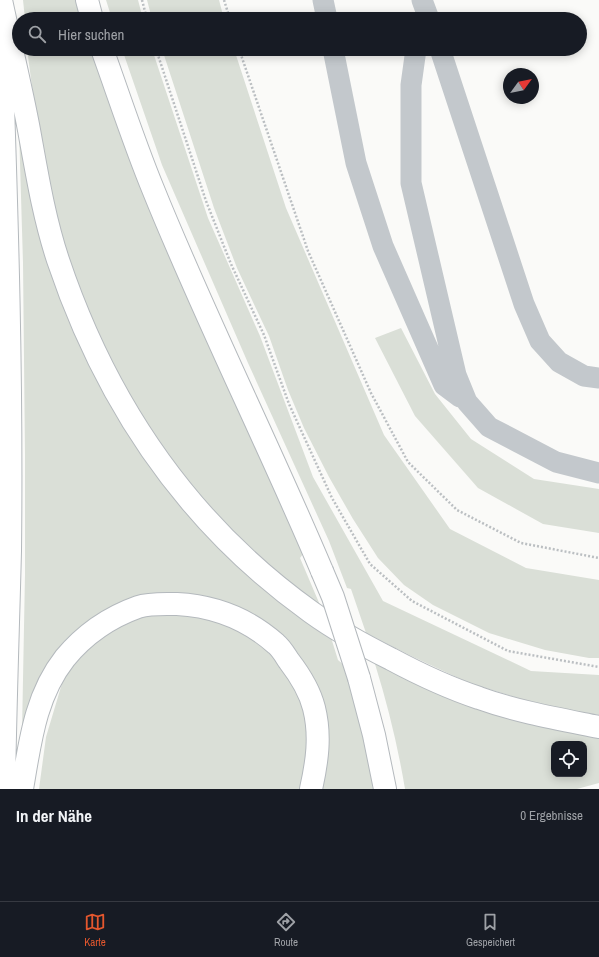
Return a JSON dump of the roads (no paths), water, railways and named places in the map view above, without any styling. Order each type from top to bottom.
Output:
[{"type":"highway","points":[[1,0],[12,51]]},
{"type":"highway","points":[[87,0],[90,12]]},
{"type":"highway","points":[[0,23],[8,264],[10,406],[10,551],[4,789]]},
{"type":"highway","points":[[13,56],[47,221],[67,287],[86,335],[108,381],[132,422],[176,484],[220,533],[250,562],[311,612],[340,631],[428,678],[481,699],[543,716],[599,727]]},
{"type":"highway","points":[[105,56],[153,188],[191,279],[294,505],[333,597],[359,678],[374,735],[385,789]]},
{"type":"highway","points":[[22,789],[33,724],[43,697],[64,659],[86,636],[110,620],[139,607],[166,604],[196,605],[224,612],[253,626],[277,645],[300,675],[314,708],[319,740],[311,789]]},
{"type":"lane","points":[[323,0],[326,12]]},
{"type":"lane","points":[[420,12],[422,0]]},
{"type":"lane","points":[[422,0],[426,12]]},
{"type":"lane","points":[[334,56],[356,163],[383,246],[444,385],[467,402],[489,428],[556,462],[599,473]]},
{"type":"lane","points":[[415,56],[411,85],[411,183],[456,375],[467,402]]},
{"type":"lane","points":[[442,56],[524,304],[540,341],[559,362],[584,376],[599,378]]}]
